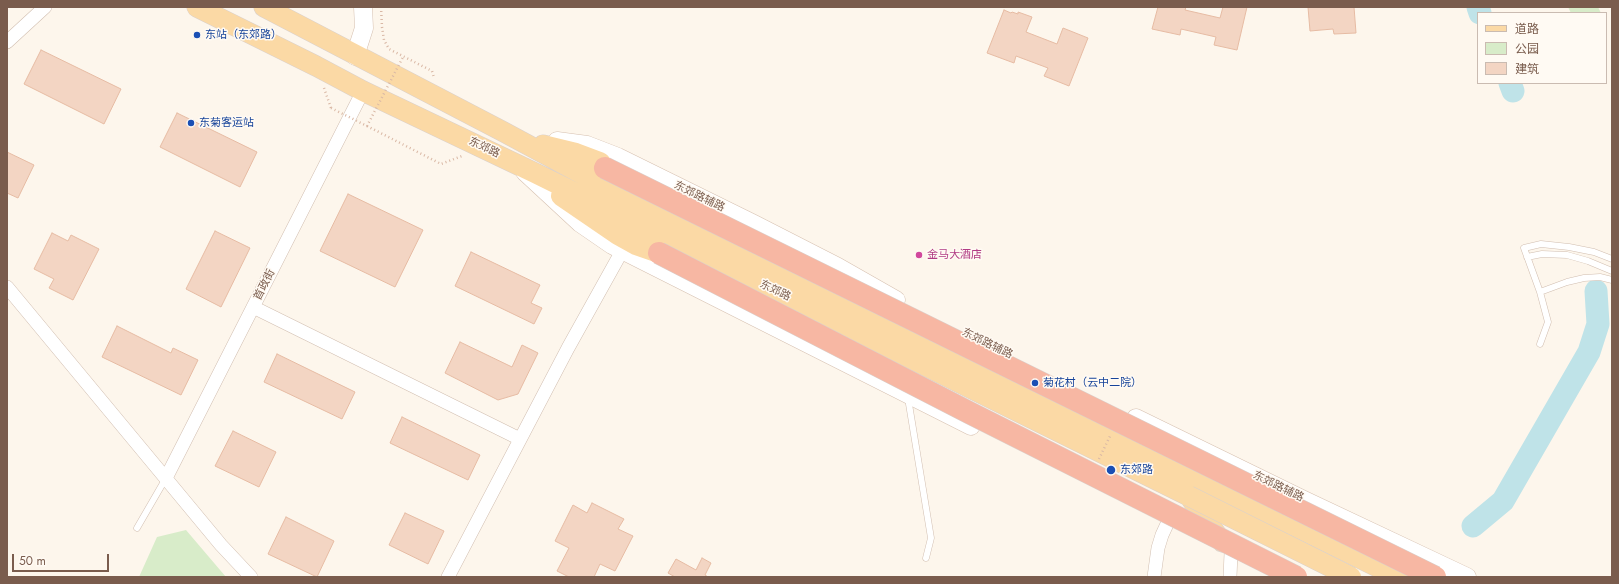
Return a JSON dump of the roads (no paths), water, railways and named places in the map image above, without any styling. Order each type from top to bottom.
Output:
[{"type":"highway","points":[[604,168],[1435,577]]},
{"type":"highway","points":[[659,253],[984,420],[1296,577]]},
{"type":"main road","name":"东郊路","points":[[197,7],[363,91],[494,153],[1351,577]]},
{"type":"main road","name":"东郊路","points":[[264,7],[610,189],[1393,575]]},
{"type":"main road","points":[[355,56],[364,28],[363,7]]},
{"type":"main road","points":[[502,131],[526,140],[588,157],[600,162],[604,168]]},
{"type":"main road","name":"东郊路辅路","points":[[502,131],[523,138],[563,141],[587,145],[618,157],[838,267],[882,293],[1290,493],[1467,577]]},
{"type":"main road","points":[[494,153],[522,170],[580,223],[622,251],[1116,498],[1168,522],[1278,577]]},
{"type":"main road","points":[[494,153],[526,172],[618,235],[636,245],[659,253]]},
{"type":"main road","points":[[1189,496],[1231,553]]},
{"type":"street","points":[[7,42],[45,7]]},
{"type":"street","name":"首政街","points":[[166,478],[363,91]]},
{"type":"street","points":[[448,577],[520,439],[622,251]]},
{"type":"street","points":[[7,287],[221,545],[252,577]]},
{"type":"street","points":[[253,307],[520,439]]},
{"type":"street","points":[[1154,577],[1158,548],[1168,522]]},
{"type":"street","points":[[1230,577],[1231,553]]},
{"type":"lane","points":[[1540,344],[1548,322],[1540,292],[1524,248],[1542,244],[1569,247],[1594,252],[1612,259]]},
{"type":"lane","points":[[1527,257],[1542,254],[1567,256],[1588,260],[1612,271]]},
{"type":"lane","points":[[1540,292],[1580,278],[1600,277],[1612,280]]},
{"type":"lane","points":[[908,394],[931,538],[926,558]]},
{"type":"lane","points":[[137,528],[166,478]]},
{"type":"waterway","points":[[1478,7],[1480,12]]},
{"type":"waterway","points":[[1510,84],[1513,91]]},
{"type":"waterway","points":[[1473,526],[1503,501],[1589,352],[1598,324],[1596,291]]},
{"type":"place","name":"东站（东郊路）","points":[[197,35]]},
{"type":"place","name":"东菊客运站","points":[[191,123]]},
{"type":"place","name":"金马大酒店","points":[[919,255]]},
{"type":"place","name":"菊花村（云中二院）","points":[[1035,383]]},
{"type":"place","name":"东郊路","points":[[1111,470]]}]
